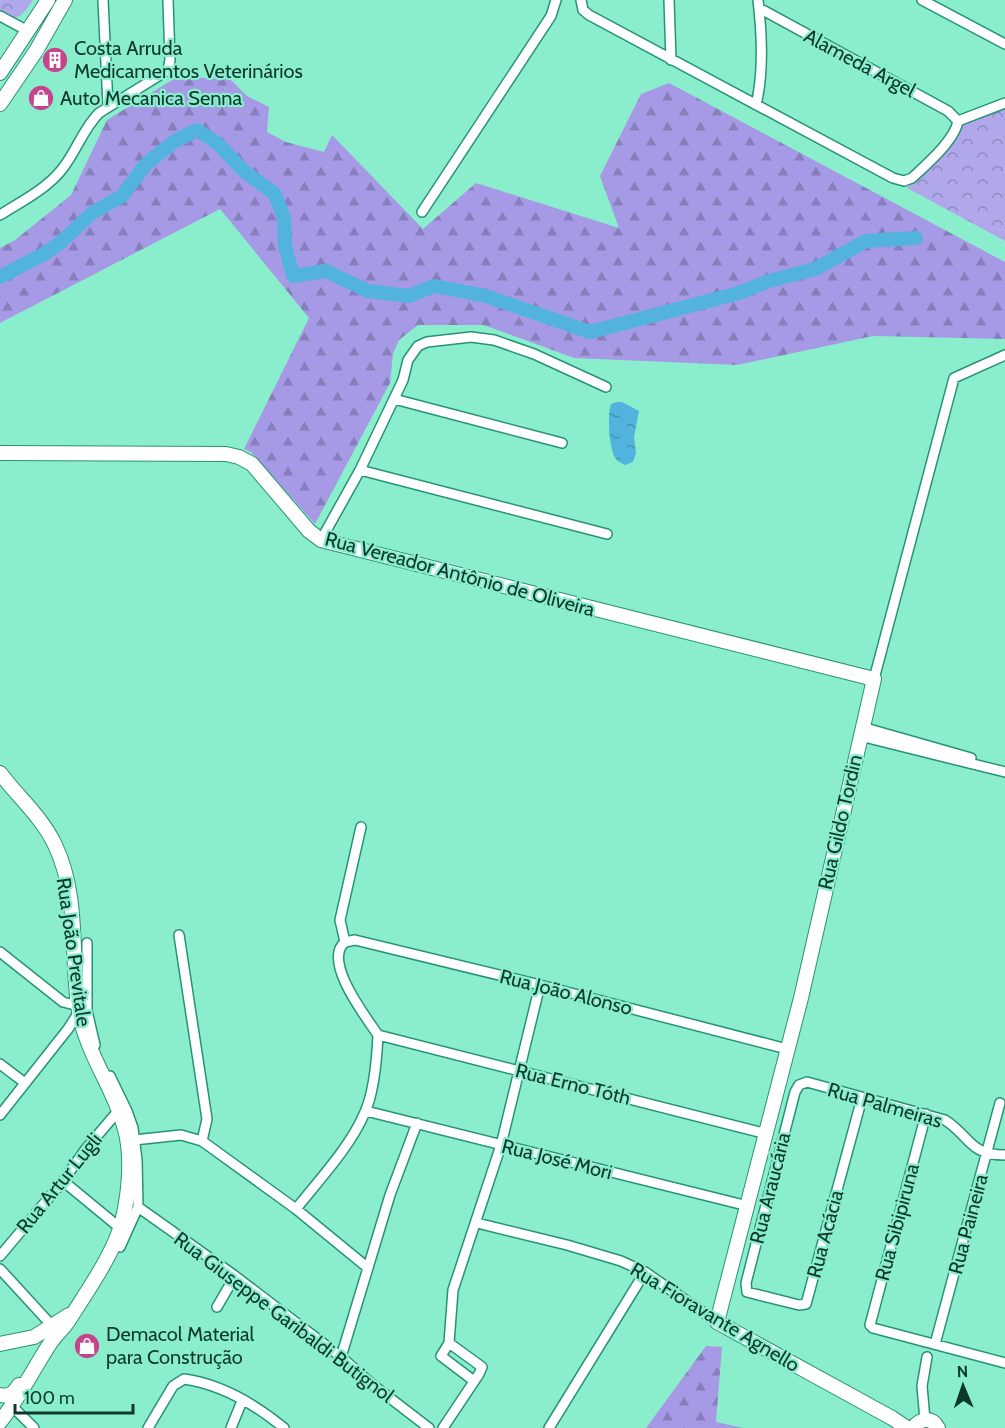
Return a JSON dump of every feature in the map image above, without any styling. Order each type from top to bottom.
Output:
[{"type":"main road","points":[[0,73],[48,0]]},
{"type":"main road","points":[[0,104],[36,51],[65,0]]},
{"type":"main road","name":"Rua Vereador Antônio de Oliveira","points":[[0,453],[226,454],[239,457],[252,464],[309,531],[321,540],[874,679]]},
{"type":"main road","name":"Rua Gildo Tordin","points":[[717,1322],[801,998],[874,679]]},
{"type":"main road","name":"Rua João Previtale","points":[[0,773],[45,827],[58,854],[70,895],[79,1009],[87,1044],[119,1110],[127,1141],[128,1157],[128,1185],[120,1228],[93,1282],[74,1310],[48,1334],[37,1348],[34,1361],[3,1408]]},
{"type":"main road","name":"Rua Fioravante Agnello","points":[[717,1322],[907,1428]]},
{"type":"main road","points":[[0,1344],[48,1334]]},
{"type":"main road","points":[[919,1424],[934,1422],[939,1428]]},
{"type":"street","points":[[103,0],[108,106]]},
{"type":"street","points":[[0,215],[42,189],[54,178],[65,166],[91,121],[108,106],[168,70],[170,60],[168,0]]},
{"type":"street","points":[[422,212],[551,16],[556,0]]},
{"type":"street","points":[[581,0],[583,10],[590,15],[894,178],[904,181],[912,178],[946,143],[957,127],[958,121],[1005,103]]},
{"type":"street","points":[[669,0],[672,60]]},
{"type":"street","points":[[922,0],[1005,44]]},
{"type":"street","points":[[756,105],[761,71],[759,4]]},
{"type":"street","name":"Alameda Argel","points":[[759,4],[948,111],[958,121]]},
{"type":"street","points":[[0,16],[28,31]]},
{"type":"street","points":[[321,540],[360,470],[403,381],[408,360],[418,346],[427,342],[471,337],[494,340],[534,354],[606,387]]},
{"type":"street","name":"Rua Gildo Tordin","points":[[874,679],[954,378],[1005,355]]},
{"type":"street","points":[[394,399],[562,443]]},
{"type":"street","points":[[360,470],[608,534]]},
{"type":"street","points":[[861,732],[1005,767]]},
{"type":"street","points":[[861,732],[1005,772]]},
{"type":"street","points":[[296,1209],[339,1155],[366,1111],[377,1054],[378,1035],[348,991],[338,954],[345,942],[340,920],[361,827]]},
{"type":"street","points":[[179,935],[207,1119],[202,1141]]},
{"type":"street","name":"Rua João Alonso","points":[[345,942],[355,940],[787,1049]]},
{"type":"street","name":"Rua João Previtale","points":[[87,943],[87,1011],[94,1041],[127,1111],[137,1160],[138,1207],[120,1247]]},
{"type":"street","points":[[0,952],[63,1002],[79,1009],[68,1029],[0,1115]]},
{"type":"street","points":[[474,1381],[441,1356],[449,1343],[453,1290],[501,1145],[540,985]]},
{"type":"street","name":"Rua Erno Tóth","points":[[378,1035],[766,1134]]},
{"type":"street","points":[[0,1064],[25,1083]]},
{"type":"street","name":"Rua Palmeiras","points":[[795,1092],[799,1084],[807,1082],[926,1114],[953,1125],[976,1149],[1005,1155]]},
{"type":"street","name":"Rua Araucária","points":[[746,1283],[795,1092]]},
{"type":"street","name":"Rua Acácia","points":[[746,1283],[747,1292],[799,1305],[806,1304],[862,1098]]},
{"type":"street","name":"Rua Paineira","points":[[935,1344],[1000,1104]]},
{"type":"street","name":"Rua Artur Lugli","points":[[0,1256],[119,1110]]},
{"type":"street","name":"Rua José Mori","points":[[366,1111],[748,1206]]},
{"type":"street","name":"Rua Sibipiruna","points":[[926,1114],[870,1322],[873,1328],[935,1344]]},
{"type":"street","points":[[341,1357],[390,1195],[417,1123]]},
{"type":"street","points":[[134,1140],[181,1135],[202,1141],[296,1209],[368,1268]]},
{"type":"street","points":[[63,1181],[120,1228]]},
{"type":"street","name":"Rua Giuseppe Garibaldi Butignol","points":[[138,1207],[235,1276],[429,1428]]},
{"type":"street","name":"Rua Fioravante Agnello","points":[[477,1223],[597,1253],[645,1272],[717,1322]]},
{"type":"street","points":[[0,1269],[28,1299],[48,1334]]},
{"type":"street","points":[[549,1428],[645,1272]]},
{"type":"street","points":[[217,1306],[235,1276]]},
{"type":"street","points":[[443,1428],[482,1366],[449,1343]]},
{"type":"street","points":[[935,1344],[1003,1362],[1005,1351]]},
{"type":"street","points":[[919,1424],[927,1357]]},
{"type":"street","points":[[148,1428],[173,1386],[184,1379],[200,1381],[262,1410],[284,1428]]},
{"type":"street","points":[[231,1428],[242,1401]]},
{"type":"street","points":[[3,1408],[34,1428]]},
{"type":"green space","points":[[0,0],[33,0],[23,14],[12,17],[0,11]]},
{"type":"green space","points":[[177,77],[230,79],[247,96],[269,107],[267,132],[286,142],[324,152],[332,135],[423,229],[476,183],[619,228],[600,176],[641,94],[669,83],[1005,262],[1005,339],[873,336],[737,365],[574,358],[484,325],[418,325],[399,340],[393,354],[390,383],[315,524],[251,452],[244,449],[309,318],[220,209],[0,323],[0,248],[15,240],[71,195],[107,120]]},
{"type":"green space","points":[[1005,107],[1005,241],[907,188],[966,122]]},
{"type":"green space","points":[[706,1346],[722,1347],[716,1422],[743,1428],[646,1428]]},
{"type":"water","points":[[622,402],[639,411],[634,437],[636,453],[633,462],[625,465],[616,459],[610,440],[610,409],[611,404]]},
{"type":"waterway","points":[[0,277],[44,254],[61,242],[92,213],[122,196],[146,164],[175,141],[197,130],[217,143],[245,172],[275,194],[284,218],[285,246],[293,276],[326,271],[368,291],[409,296],[434,286],[486,296],[590,332],[739,293],[769,281],[815,269],[866,241],[916,238]]},
{"type":"place","name":"Costa Arruda Medicamentos Veterinários","points":[[55,60]]},
{"type":"place","name":"Auto Mecanica Senna","points":[[41,98]]},
{"type":"place","name":"Demacol Material para Construção","points":[[87,1346]]}]
